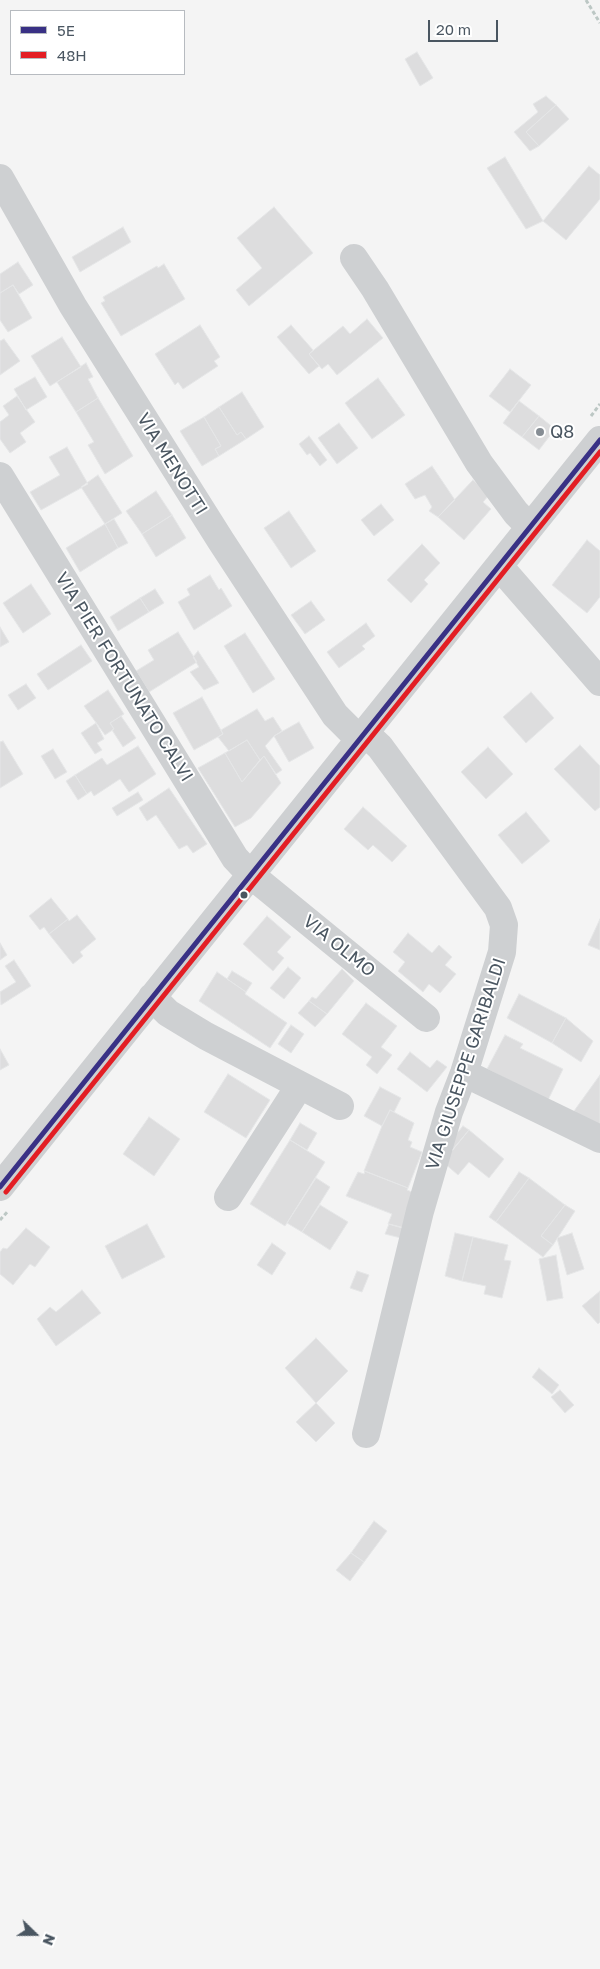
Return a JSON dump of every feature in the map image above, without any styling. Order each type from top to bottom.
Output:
[{"type":"street","name":"VIA MENOTTI","points":[[0,178],[73,306],[221,541],[335,715],[362,736]]},
{"type":"street","points":[[354,258],[375,289],[479,463],[516,513],[530,527]]},
{"type":"street","points":[[1,1184],[600,440]]},
{"type":"street","name":"VIA PIER FORTUNATO CALVI","points":[[0,476],[235,858],[251,874]]},
{"type":"street","points":[[499,566],[600,682]]},
{"type":"street","name":"VIA GIUSEPPE GARIBALDI","points":[[362,736],[380,746],[498,908],[504,925],[502,952],[464,1072],[449,1112],[420,1211],[366,1434]]},
{"type":"street","name":"VIA OLMO","points":[[251,874],[426,1018]]},
{"type":"street","points":[[152,998],[168,1012],[206,1036],[340,1106]]},
{"type":"street","points":[[464,1072],[600,1138]]},
{"type":"street","points":[[228,1198],[300,1085]]},
{"type":"path","points":[[586,0],[600,23]]},
{"type":"building","points":[[417,52],[433,78],[420,86],[405,59]]},
{"type":"building","points":[[546,96],[556,105],[526,132],[539,146],[530,151],[514,132],[538,112],[533,104]]},
{"type":"building","points":[[556,105],[569,119],[539,146],[526,132]]},
{"type":"building","points":[[505,157],[543,221],[526,229],[487,168]]},
{"type":"building","points":[[589,166],[600,175],[600,199],[566,240],[543,221]]},
{"type":"building","points":[[274,207],[313,253],[249,306],[236,290],[262,268],[237,238]]},
{"type":"building","points":[[123,227],[131,242],[80,272],[72,257]]},
{"type":"building","points":[[18,262],[33,285],[19,294],[13,285],[0,293],[0,274]]},
{"type":"building","points":[[164,264],[185,299],[121,336],[101,303],[105,301],[103,297],[157,266],[158,268]]},
{"type":"building","points":[[13,285],[32,318],[8,332],[0,320],[0,293]]},
{"type":"building","points":[[367,319],[383,338],[337,375],[328,364],[322,369],[309,354],[343,326],[350,334]]},
{"type":"building","points":[[200,325],[220,357],[214,361],[218,366],[183,389],[178,382],[175,385],[155,354]]},
{"type":"building","points":[[291,325],[313,350],[309,354],[319,366],[309,374],[277,337]]},
{"type":"building","points":[[62,337],[81,367],[50,386],[31,356]]},
{"type":"building","points":[[4,339],[20,361],[0,375],[0,341]]},
{"type":"building","points":[[86,363],[93,377],[88,379],[98,398],[76,412],[57,382]]},
{"type":"building","points":[[510,369],[531,385],[510,412],[489,396]]},
{"type":"building","points":[[35,377],[47,397],[26,410],[14,389]]},
{"type":"building","points":[[378,378],[405,415],[372,439],[345,403]]},
{"type":"building","points":[[242,392],[264,427],[246,439],[241,432],[237,435],[219,407]]},
{"type":"building","points":[[17,396],[35,422],[20,433],[26,442],[10,453],[0,439],[0,422],[9,415],[3,406]]},
{"type":"building","points":[[98,398],[133,456],[105,474],[88,445],[94,442],[76,412]]},
{"type":"building","points":[[519,401],[539,416],[522,437],[503,423]]},
{"type":"building","points":[[219,407],[237,435],[241,432],[246,439],[219,456],[215,449],[221,446],[204,417]]},
{"type":"building","points":[[539,416],[555,429],[539,450],[522,437]]},
{"type":"building","points":[[204,417],[221,446],[215,449],[219,456],[202,466],[180,431]]},
{"type":"building","points":[[339,423],[358,448],[337,464],[318,438]]},
{"type":"building","points":[[309,436],[327,460],[320,466],[310,453],[307,455],[299,444]]},
{"type":"building","points":[[67,447],[88,484],[41,510],[30,492],[60,475],[49,457]]},
{"type":"building","points":[[432,466],[455,500],[438,517],[429,511],[432,507],[425,495],[415,499],[405,484]]},
{"type":"building","points":[[98,475],[122,513],[105,524],[81,487]]},
{"type":"building","points":[[473,480],[490,494],[483,502],[491,509],[464,540],[438,517]]},
{"type":"building","points":[[156,491],[172,515],[142,534],[126,511]]},
{"type":"building","points":[[381,504],[394,520],[374,536],[361,520]]},
{"type":"building","points":[[289,511],[316,551],[291,568],[264,528]]},
{"type":"building","points":[[172,515],[186,538],[156,557],[142,534]]},
{"type":"building","points":[[114,519],[128,543],[118,548],[105,524]]},
{"type":"building","points":[[105,524],[118,548],[80,572],[66,548]]},
{"type":"building","points":[[587,540],[600,551],[600,597],[587,613],[552,585]]},
{"type":"building","points":[[422,544],[440,563],[424,580],[428,584],[411,603],[387,580]]},
{"type":"building","points":[[210,575],[232,606],[194,630],[178,602],[190,595],[187,589]]},
{"type":"building","points":[[31,584],[51,614],[23,633],[3,603]]},
{"type":"building","points":[[155,589],[164,603],[149,612],[140,598]]},
{"type":"building","points":[[140,598],[149,612],[118,631],[110,617]]},
{"type":"building","points":[[311,601],[325,620],[305,634],[291,615]]},
{"type":"building","points":[[366,623],[375,636],[362,646],[365,649],[339,668],[327,652]]},
{"type":"building","points":[[0,627],[9,642],[0,647]]},
{"type":"building","points":[[178,632],[197,662],[149,692],[136,671],[154,660],[148,650]]},
{"type":"building","points":[[245,633],[275,679],[253,693],[224,646]]},
{"type":"building","points":[[81,645],[92,661],[48,690],[37,674]]},
{"type":"building","points":[[198,651],[219,683],[204,690],[190,672],[199,667],[193,657]]},
{"type":"building","points":[[26,684],[36,698],[18,710],[8,695]]},
{"type":"building","points":[[108,690],[124,714],[110,723],[114,729],[105,735],[84,706]]},
{"type":"building","points":[[531,692],[554,718],[526,743],[503,717]]},
{"type":"building","points":[[202,697],[223,734],[194,750],[173,713]]},
{"type":"building","points":[[257,709],[265,721],[273,717],[282,731],[274,736],[265,746],[282,770],[276,774],[264,756],[260,760],[247,740],[229,751],[218,737],[223,734],[221,730]]},
{"type":"building","points":[[121,716],[136,738],[123,747],[112,730],[114,729],[110,723]]},
{"type":"building","points":[[299,722],[314,748],[289,762],[274,736]]},
{"type":"building","points":[[96,723],[104,739],[97,743],[102,750],[95,754],[81,733]]},
{"type":"building","points":[[247,740],[260,760],[242,782],[225,753]]},
{"type":"building","points":[[3,741],[23,774],[0,788],[0,742]]},
{"type":"building","points":[[580,745],[600,766],[600,807],[595,811],[554,769]]},
{"type":"building","points":[[138,746],[156,774],[129,792],[120,779],[94,796],[91,791],[87,794],[75,775],[102,758],[107,765]]},
{"type":"building","points":[[488,747],[513,774],[486,799],[461,772]]},
{"type":"building","points":[[53,749],[67,772],[55,779],[41,756]]},
{"type":"building","points":[[225,753],[242,782],[264,756],[281,783],[251,818],[235,827],[198,768]]},
{"type":"building","points":[[75,775],[87,794],[78,800],[66,781]]},
{"type":"building","points":[[169,788],[207,844],[193,853],[187,845],[179,849],[156,815],[147,821],[139,808]]},
{"type":"building","points":[[138,792],[143,800],[117,816],[112,808]]},
{"type":"building","points":[[363,807],[407,846],[392,862],[373,845],[368,850],[344,829]]},
{"type":"building","points":[[526,812],[550,841],[522,864],[498,835]]},
{"type":"building","points":[[51,898],[68,919],[49,934],[44,927],[40,930],[29,916]]},
{"type":"building","points":[[77,915],[96,939],[80,952],[83,956],[73,964],[49,934],[68,919],[69,921]]},
{"type":"building","points":[[267,916],[291,937],[277,952],[284,958],[273,971],[243,944]]},
{"type":"building","points":[[600,919],[600,950],[588,945]]},
{"type":"building","points":[[408,933],[432,953],[439,945],[452,957],[445,965],[456,974],[440,993],[429,984],[423,992],[398,971],[405,962],[393,952]]},
{"type":"building","points":[[0,943],[7,955],[0,960]]},
{"type":"building","points":[[14,960],[31,986],[1,1005],[0,992],[16,982],[5,966]]},
{"type":"building","points":[[288,967],[301,978],[284,999],[270,988]]},
{"type":"building","points":[[342,969],[354,981],[327,1014],[309,1001],[312,997],[316,999]]},
{"type":"building","points":[[232,971],[252,983],[246,992],[227,979]]},
{"type":"building","points":[[217,972],[287,1023],[270,1048],[199,1001]]},
{"type":"building","points":[[519,994],[566,1018],[552,1043],[507,1018]]},
{"type":"building","points":[[309,1001],[327,1014],[315,1027],[298,1013]]},
{"type":"building","points":[[366,1003],[397,1026],[381,1047],[392,1055],[377,1074],[366,1065],[372,1057],[342,1034]]},
{"type":"building","points":[[566,1018],[593,1041],[581,1062],[552,1043]]},
{"type":"building","points":[[291,1025],[304,1034],[291,1053],[278,1044]]},
{"type":"building","points":[[505,1035],[523,1044],[520,1048],[563,1069],[548,1100],[487,1069]]},
{"type":"building","points":[[0,1049],[9,1065],[0,1070]]},
{"type":"building","points":[[410,1052],[430,1068],[437,1060],[447,1067],[427,1092],[397,1069]]},
{"type":"building","points":[[228,1074],[270,1100],[246,1138],[204,1112]]},
{"type":"building","points":[[600,1075],[600,1125],[598,1128],[574,1111]]},
{"type":"building","points":[[380,1087],[401,1098],[394,1112],[390,1110],[382,1126],[364,1116]]},
{"type":"building","points":[[390,1110],[414,1123],[408,1140],[412,1142],[410,1147],[422,1152],[408,1188],[364,1171]]},
{"type":"building","points":[[149,1117],[180,1139],[154,1176],[123,1154]]},
{"type":"building","points":[[300,1123],[317,1133],[307,1150],[290,1140]]},
{"type":"building","points":[[463,1126],[469,1130],[453,1149],[448,1144]]},
{"type":"building","points":[[469,1130],[504,1159],[489,1178],[469,1162],[458,1175],[443,1162]]},
{"type":"building","points":[[290,1140],[325,1162],[285,1226],[250,1204]]},
{"type":"building","points":[[365,1171],[408,1188],[407,1190],[417,1194],[406,1229],[388,1224],[392,1214],[346,1196],[358,1172],[364,1174]]},
{"type":"building","points":[[519,1172],[529,1178],[496,1222],[489,1217]]},
{"type":"building","points":[[316,1178],[330,1187],[302,1232],[287,1223]]},
{"type":"building","points":[[529,1178],[565,1205],[541,1236],[553,1245],[543,1257],[496,1222]]},
{"type":"building","points":[[320,1205],[348,1222],[330,1250],[302,1232]]},
{"type":"building","points":[[565,1205],[575,1211],[553,1245],[541,1236]]},
{"type":"building","points":[[147,1224],[165,1257],[122,1279],[105,1246]]},
{"type":"building","points":[[389,1224],[405,1228],[401,1238],[385,1234]]},
{"type":"building","points":[[26,1228],[50,1247],[35,1267],[30,1264],[13,1285],[0,1274],[0,1252],[3,1248],[7,1249]]},
{"type":"building","points":[[455,1233],[473,1237],[462,1281],[445,1276]]},
{"type":"building","points":[[572,1233],[584,1269],[567,1275],[557,1238]]},
{"type":"building","points":[[473,1237],[508,1245],[504,1260],[511,1261],[502,1298],[484,1294],[486,1286],[462,1281]]},
{"type":"building","points":[[272,1243],[286,1253],[272,1275],[257,1265]]},
{"type":"building","points":[[556,1255],[563,1298],[547,1301],[539,1259]]},
{"type":"building","points":[[357,1271],[369,1275],[362,1292],[350,1288]]},
{"type":"building","points":[[82,1290],[101,1313],[56,1346],[37,1319],[50,1307],[56,1312]]},
{"type":"building","points":[[600,1291],[600,1322],[598,1324],[582,1306]]},
{"type":"building","points":[[316,1338],[348,1371],[316,1403],[285,1368]]},
{"type":"building","points":[[539,1368],[559,1385],[552,1394],[532,1377]]},
{"type":"building","points":[[560,1390],[574,1405],[565,1413],[551,1397]]},
{"type":"building","points":[[316,1403],[335,1423],[316,1442],[296,1422]]},
{"type":"building","points":[[374,1521],[387,1531],[364,1562],[351,1553]]},
{"type":"building","points":[[351,1553],[364,1562],[350,1581],[336,1570]]},
{"type":"transit line","name":"5E","points":[[0,1187],[600,440]]},
{"type":"transit line","name":"48H","points":[[6,1192],[600,452]]},
{"type":"place","name":"Q8","points":[[540,432]]}]
